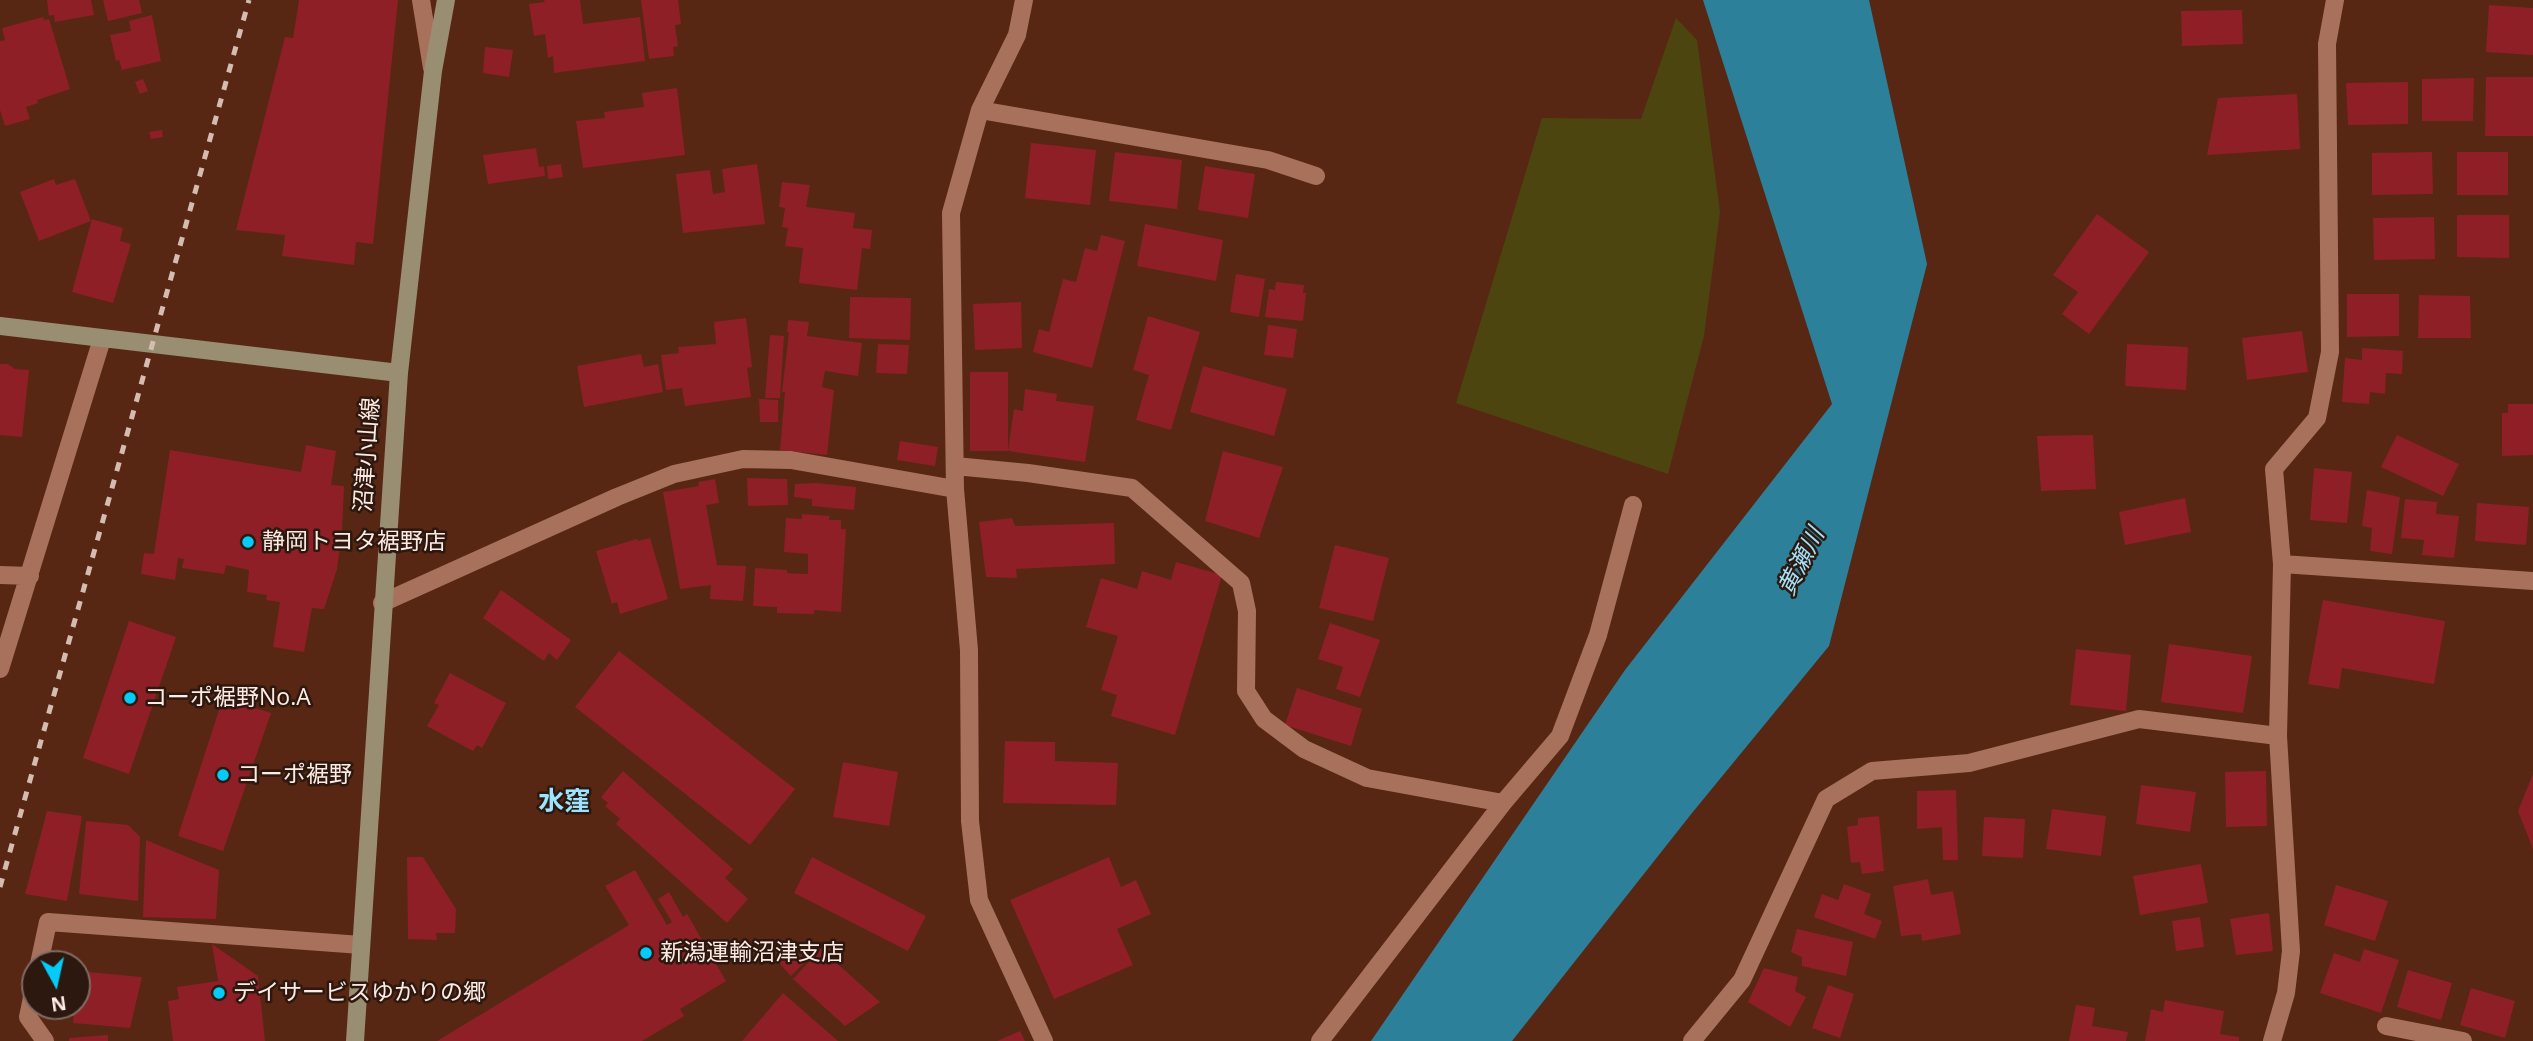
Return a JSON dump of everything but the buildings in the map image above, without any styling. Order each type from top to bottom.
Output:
[{"type":"main road","name":"沼津小山線","points":[[355,1041],[399,373],[433,71],[446,0]]},
{"type":"main road","points":[[0,326],[399,373]]},
{"type":"street","points":[[421,0],[433,71]]},
{"type":"street","points":[[1024,0],[1017,35],[980,110],[951,214],[955,489],[968,650],[970,821],[979,900],[1044,1041]]},
{"type":"street","points":[[2272,1041],[2286,993],[2291,951],[2278,736],[2282,564],[2274,469],[2317,418],[2330,352],[2327,44],[2335,0]]},
{"type":"street","points":[[980,110],[1268,160],[1316,176]]},
{"type":"street","points":[[0,669],[102,339]]},
{"type":"street","points":[[382,603],[674,474],[743,459],[791,460],[955,489]]},
{"type":"street","points":[[955,466],[1132,488],[1241,583],[1247,611],[1246,691],[1264,719],[1304,749],[1367,778],[1503,803]]},
{"type":"street","points":[[1320,1041],[1503,803],[1560,736],[1598,635],[1633,505]]},
{"type":"street","points":[[2282,564],[2533,581]]},
{"type":"street","points":[[0,575],[30,576]]},
{"type":"street","points":[[1692,1041],[1742,980],[1826,799],[1872,771],[1969,763],[2139,719],[2278,736]]},
{"type":"street","points":[[42,950],[48,922],[360,945]]},
{"type":"street","points":[[29,1020],[45,1041]]},
{"type":"street","points":[[2386,1026],[2463,1041]]},
{"type":"shaded area","points":[[1676,18],[1697,40],[1720,212],[1704,336],[1668,474],[1456,403],[1542,118],[1641,119]]},
{"type":"water","name":"黄瀬川","points":[[1703,0],[1869,0],[1927,264],[1829,646],[1692,813],[1512,1041],[1371,1041],[1625,670],[1832,404]]},
{"type":"railway","points":[[0,887],[249,0]]},
{"type":"place","name":"静岡トヨタ裾野店","points":[[248,542]]},
{"type":"place","name":"コーポ裾野No.A","points":[[130,698]]},
{"type":"place","name":"コーポ裾野","points":[[223,775]]},
{"type":"place","name":"新潟運輸沼津支店","points":[[646,953]]},
{"type":"place","name":"デイサービスゆかりの郷","points":[[219,993]]},
{"type":"district","name":"水窪","points":[[564,803]]}]
